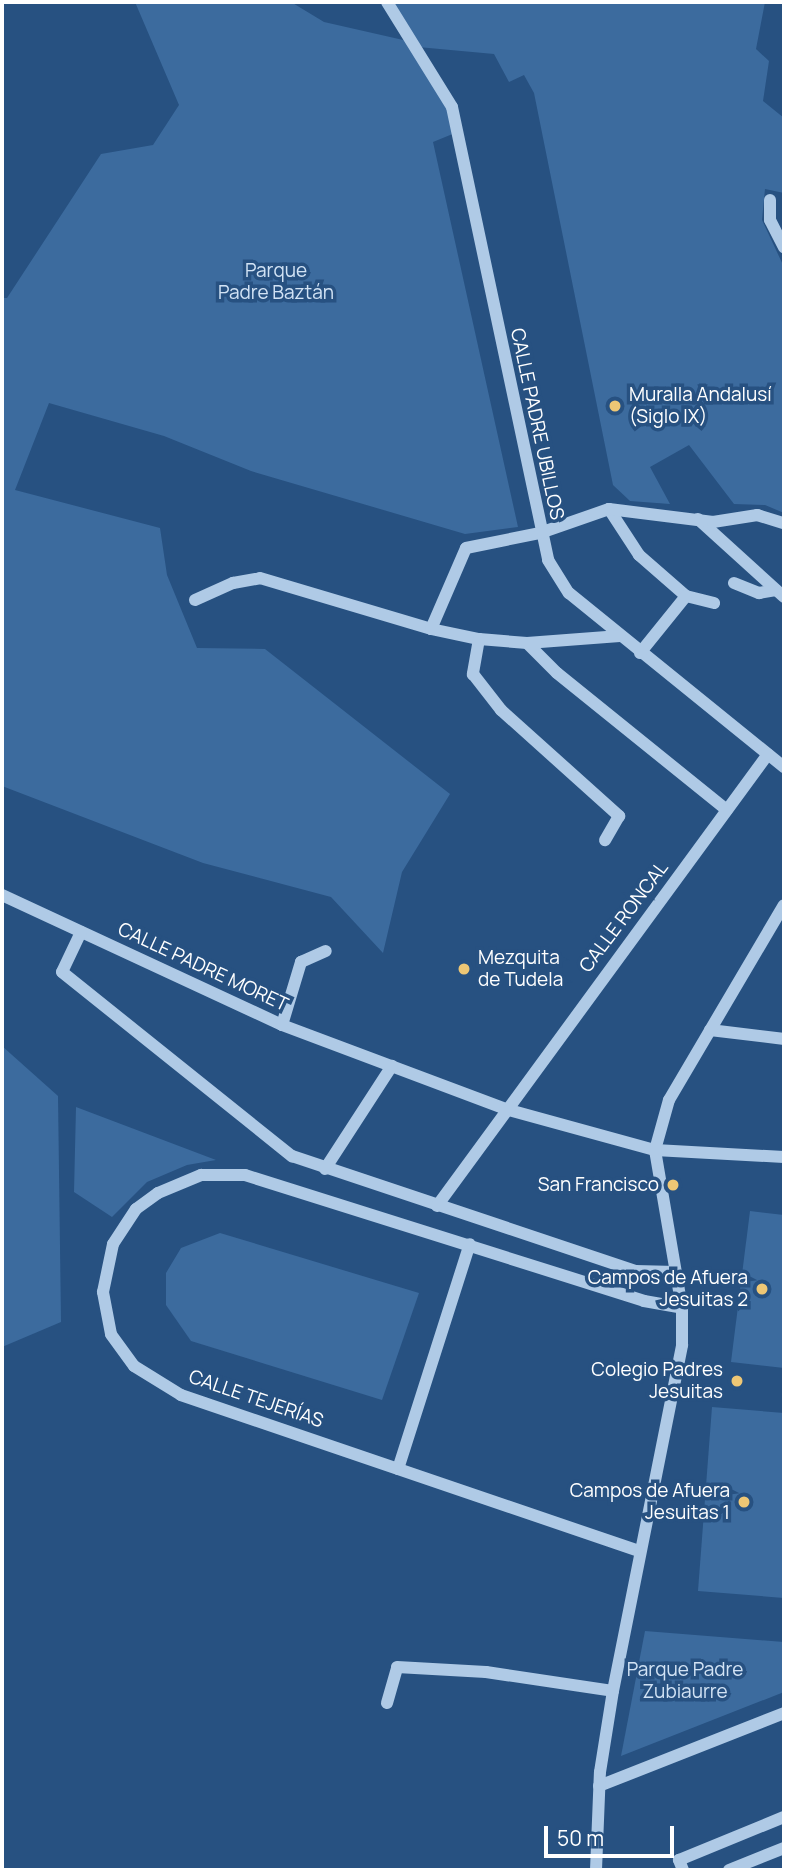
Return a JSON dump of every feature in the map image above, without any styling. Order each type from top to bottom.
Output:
[{"type":"street","name":"CALLE PADRE UBILLOS","points":[[387,2],[452,107],[540,533],[548,560],[569,593],[784,767]]},
{"type":"street","points":[[770,200],[770,220],[784,248]]},
{"type":"street","points":[[609,509],[639,555],[686,596],[714,603]]},
{"type":"street","points":[[431,629],[466,548],[540,533],[609,509],[713,522],[757,515],[784,523]]},
{"type":"street","points":[[698,519],[780,594]]},
{"type":"street","points":[[195,600],[233,583],[260,578],[431,629],[479,639],[527,643],[620,636]]},
{"type":"street","points":[[734,583],[759,593],[780,594]]},
{"type":"street","points":[[640,653],[686,596]]},
{"type":"street","points":[[479,639],[473,674],[501,710],[619,816],[604,840]]},
{"type":"street","points":[[527,643],[557,673],[727,810]]},
{"type":"street","name":"CALLE RONCAL","points":[[437,1206],[505,1109],[768,754]]},
{"type":"street","name":"CALLE PADRE MORET","points":[[2,895],[282,1025],[505,1109],[654,1150],[784,1157]]},
{"type":"street","points":[[596,1870],[599,1786],[613,1691],[682,1345],[682,1308],[654,1150],[669,1100],[784,905]]},
{"type":"street","points":[[81,932],[62,972],[292,1156],[635,1271],[676,1272]]},
{"type":"street","points":[[282,1025],[301,961],[326,951]]},
{"type":"street","points":[[710,1030],[784,1038]]},
{"type":"street","points":[[325,1169],[391,1066]]},
{"type":"street","name":"CALLE TEJERÍAS","points":[[639,1552],[181,1395],[134,1366],[111,1334],[103,1292],[113,1244],[136,1209],[158,1193],[201,1175],[244,1175],[644,1301],[682,1308]]},
{"type":"street","points":[[398,1469],[470,1244]]},
{"type":"street","points":[[387,1703],[397,1667],[486,1672],[613,1691]]},
{"type":"street","points":[[599,1786],[784,1713]]},
{"type":"street","points":[[683,1870],[679,1860],[784,1817]]},
{"type":"street","points":[[729,1870],[784,1848]]},
{"type":"green space","name":"Parque Padre Baztán","points":[[135,2],[291,2],[324,22],[412,42],[452,107],[455,133],[433,142],[518,527],[465,534],[251,471],[164,436],[49,403],[15,490],[160,528],[167,575],[197,648],[265,649],[450,794],[402,872],[383,953],[331,897],[203,863],[2,786],[2,298],[7,298],[101,154],[153,145],[179,105]]},
{"type":"green space","points":[[389,2],[765,2],[756,49],[769,61],[763,101],[784,118],[784,193],[765,189],[762,220],[784,267],[784,513],[765,505],[734,504],[689,445],[650,467],[670,504],[630,501],[613,485],[534,93],[524,75],[509,82],[494,54],[418,47]]},
{"type":"green space","points":[[2,1046],[58,1096],[61,1322],[2,1347]]},
{"type":"green space","points":[[76,1107],[216,1160],[187,1165],[147,1182],[112,1217],[74,1192]]},
{"type":"green space","name":"Campos de Afuera Jesuitas 2","points":[[750,1211],[784,1215],[784,1368],[731,1362]]},
{"type":"green space","points":[[220,1233],[419,1293],[382,1400],[191,1341],[166,1305],[166,1273],[181,1248]]},
{"type":"green space","name":"Campos de Afuera Jesuitas 1","points":[[712,1407],[784,1413],[784,1598],[698,1591]]},
{"type":"green space","name":"Parque Padre Zubiaurre","points":[[645,1631],[784,1642],[784,1692],[621,1756]]},
{"type":"place","name":"Muralla Andalusí (Siglo IX)","points":[[615,406]]},
{"type":"place","name":"Mezquita de Tudela","points":[[464,969]]},
{"type":"place","name":"San Francisco","points":[[673,1185]]},
{"type":"place","name":"Campos de Afuera Jesuitas 2","points":[[762,1289]]},
{"type":"place","name":"Colegio Padres Jesuitas","points":[[737,1381]]},
{"type":"place","name":"Campos de Afuera Jesuitas 1","points":[[744,1502]]}]
